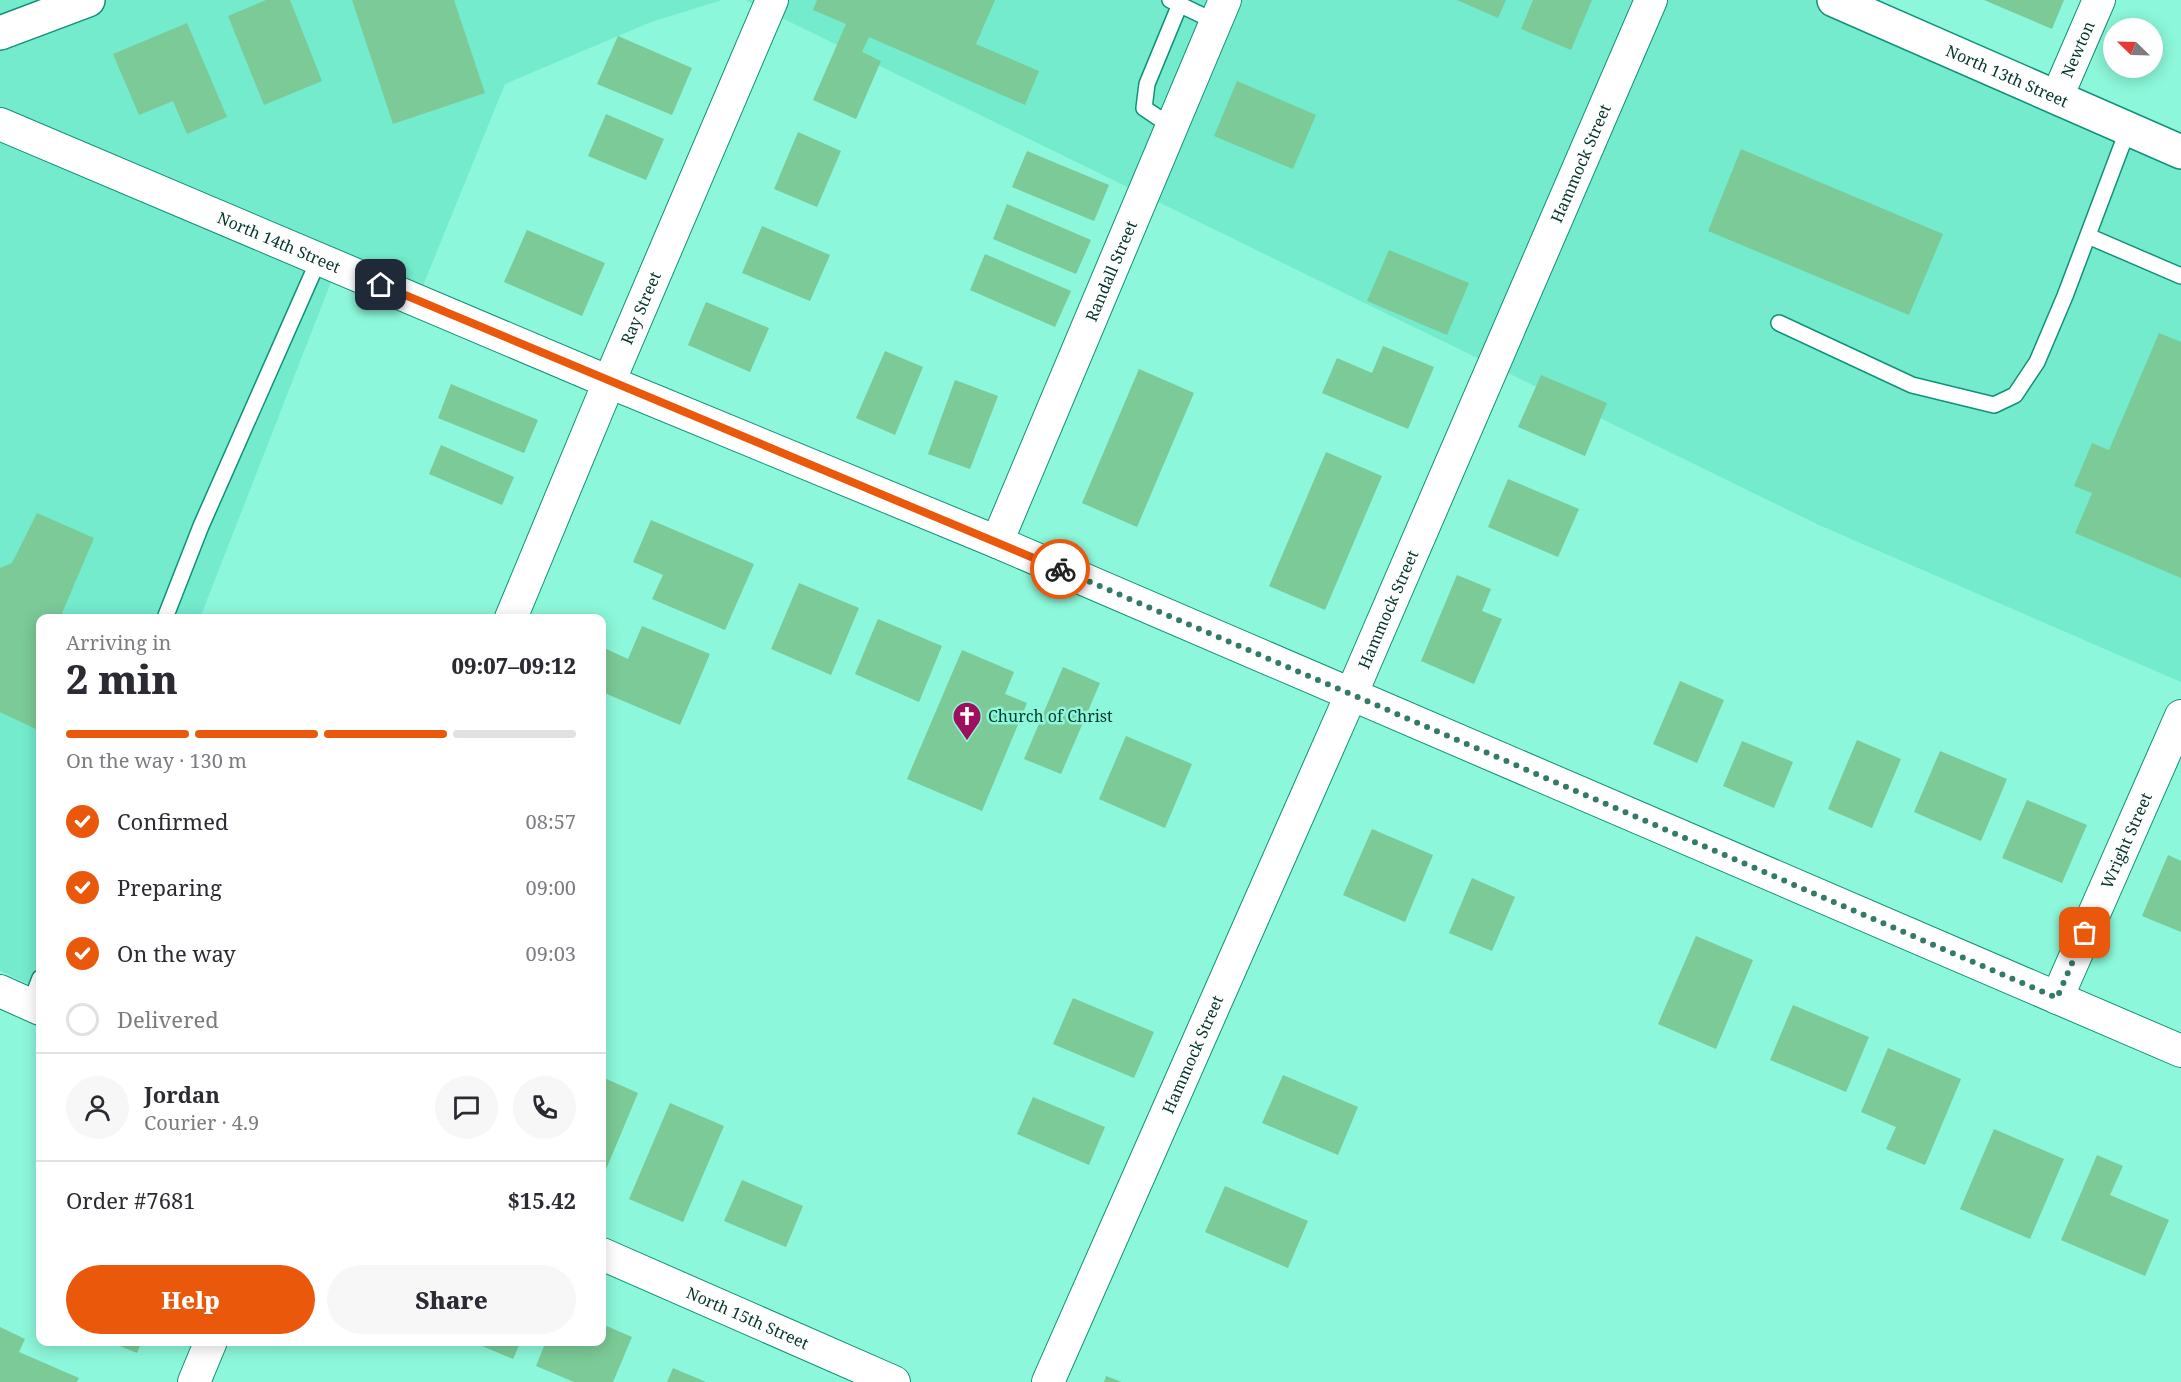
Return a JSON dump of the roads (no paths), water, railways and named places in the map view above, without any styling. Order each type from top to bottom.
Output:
[{"type":"street","points":[[0,33],[88,0]]},
{"type":"street","name":"Ray Street","points":[[513,614],[772,0]]},
{"type":"street","name":"Hammock Street","points":[[1048,1382],[1351,695],[1651,0]]},
{"type":"street","name":"North 13th Street","points":[[1834,0],[2181,152]]},
{"type":"street","name":"Newton","points":[[2057,97],[2099,0]]},
{"type":"street","name":"Randall Street","points":[[997,542],[1221,11]]},
{"type":"street","name":"North 14th Street","points":[[0,124],[609,382],[997,542],[2181,1051]]},
{"type":"street","name":"Wright Street","points":[[2057,998],[2181,716]]},
{"type":"street","points":[[0,991],[36,997]]},
{"type":"street","name":"North 15th Street","points":[[606,1256],[894,1382]]},
{"type":"street","points":[[194,1382],[209,1346]]},
{"type":"lane","points":[[1172,127],[1144,108],[1147,84],[1175,2],[1221,11]]},
{"type":"lane","points":[[1779,323],[1912,385],[1994,405],[2015,395],[2037,362],[2065,296],[2128,129]]},
{"type":"lane","points":[[2088,236],[2181,276]]},
{"type":"lane","points":[[167,614],[201,526],[319,259]]},
{"type":"place","name":"Church of Christ","points":[[967,742]]}]
